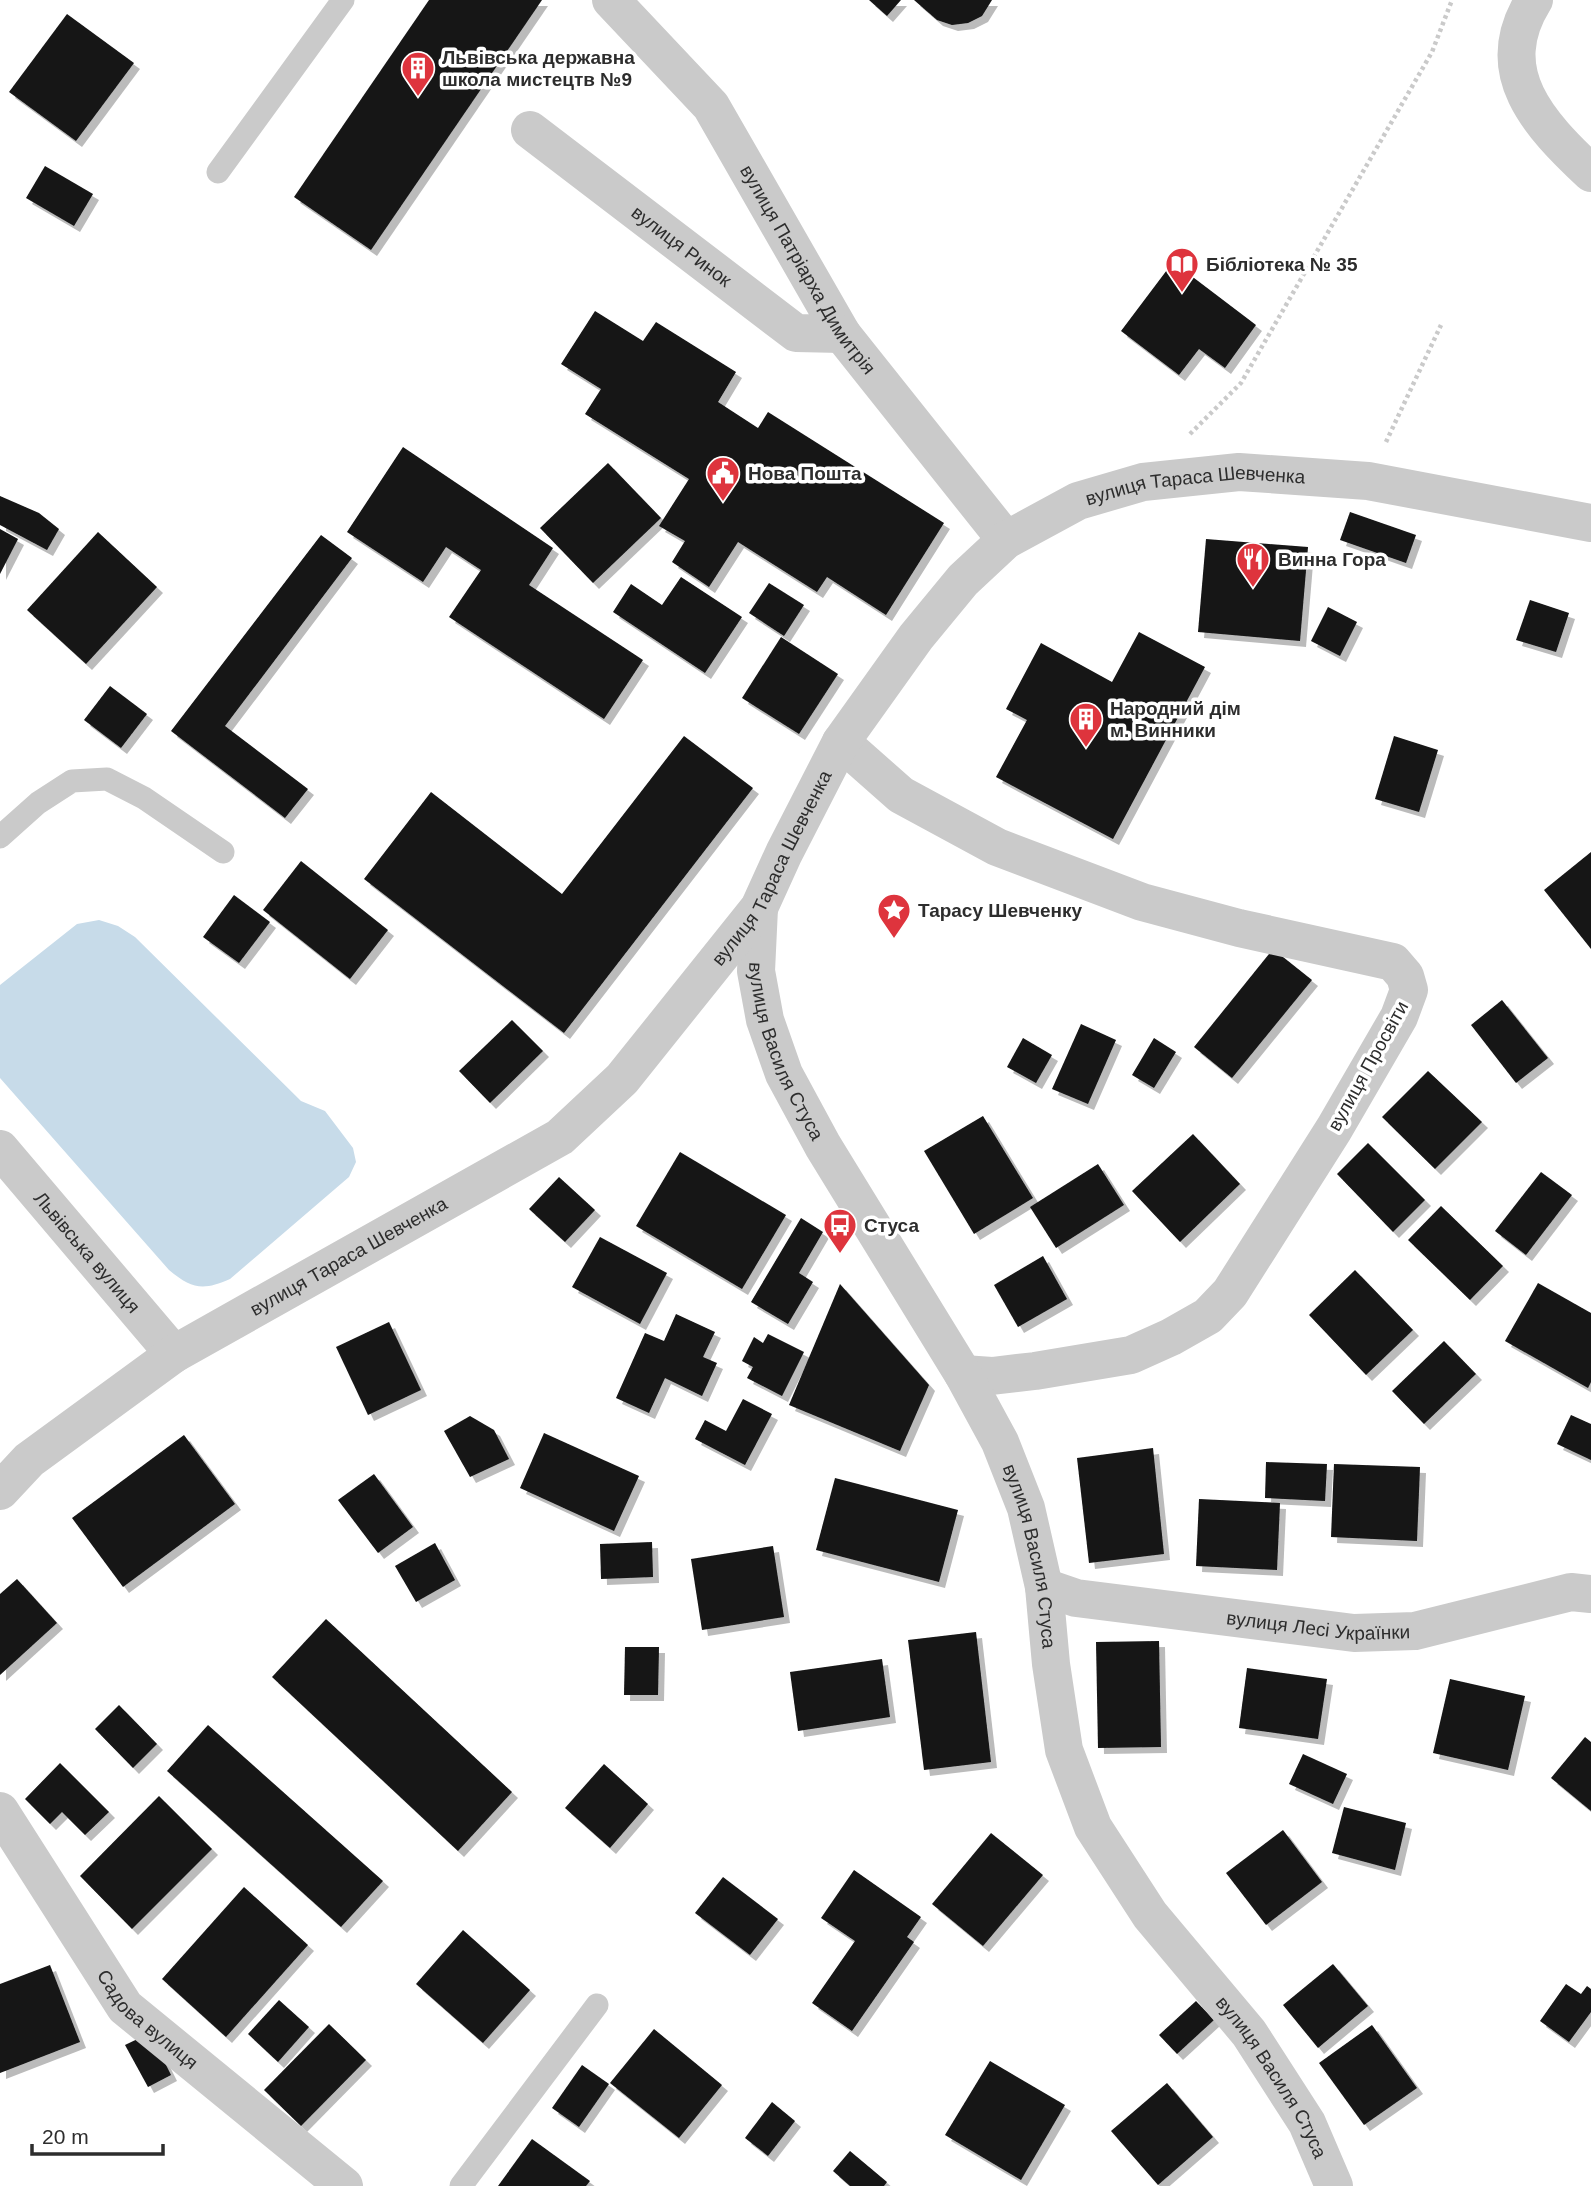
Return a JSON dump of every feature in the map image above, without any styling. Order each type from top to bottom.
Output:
[{"type":"street","name":"вулиця Патріарха Димитрія","points":[[611,0],[711,106],[842,334],[1006,540]]},
{"type":"street","points":[[1534,0],[1521,20],[1515,61],[1529,105],[1569,152],[1591,173]]},
{"type":"street","name":"вулиця Ринок","points":[[530,130],[796,333],[842,334]]},
{"type":"street","name":"вулиця Тараса Шевченка","points":[[0,1491],[29,1460],[174,1354],[560,1137],[622,1079],[759,908],[783,853],[841,742],[916,638],[956,589],[1006,540],[1077,500],[1143,482],[1239,472],[1367,481],[1591,523]]},
{"type":"street","name":"вулиця Просвіти","points":[[841,742],[901,795],[998,847],[1142,902],[1239,928],[1393,962],[1405,976],[1409,990],[1399,1017],[1334,1129],[1230,1293],[1208,1316],[1171,1338],[1131,1355],[992,1376],[963,1374]]},
{"type":"street","name":"вулиця Василя Стуса","points":[[759,908],[756,971],[765,1020],[784,1073],[823,1146],[963,1374],[1000,1442],[1026,1508],[1044,1587],[1051,1664],[1064,1750],[1093,1827],[1150,1915],[1249,2033],[1307,2123],[1334,2186]]},
{"type":"street","name":"Львівська вулиця","points":[[0,1149],[174,1354]]},
{"type":"street","name":"вулиця Лесі Українки","points":[[1044,1587],[1076,1598],[1354,1633],[1415,1631],[1571,1592],[1591,1594]]},
{"type":"street","name":"Садова вулиця","points":[[0,1811],[125,2007],[344,2186]]},
{"type":"lane","points":[[218,172],[343,0]]},
{"type":"lane","points":[[0,837],[38,803],[72,781],[107,779],[144,798],[223,852]]},
{"type":"lane","points":[[461,2186],[597,2005]]},
{"type":"path","points":[[1241,383],[1432,52],[1452,0]]},
{"type":"path","points":[[1367,481],[1441,325]]},
{"type":"water","points":[[99,920],[118,926],[135,937],[301,1101],[325,1111],[353,1148],[356,1162],[349,1177],[230,1279],[221,1283],[198,1286],[184,1281],[169,1270],[0,1078],[0,985],[77,924]]},
{"type":"building","name":"Львівська державна школа мистецтв №9","points":[[429,0],[542,0],[371,250],[294,197]]},
{"type":"building","points":[[869,0],[901,0],[887,16]]},
{"type":"building","points":[[914,0],[992,0],[982,16],[968,23],[952,25],[937,20]]},
{"type":"building","points":[[67,14],[134,63],[76,141],[9,92]]},
{"type":"building","points":[[45,166],[93,194],[74,226],[26,198]]},
{"type":"building","name":"Бібліотека № 35","points":[[1173,262],[1256,325],[1225,368],[1199,349],[1179,375],[1121,331]]},
{"type":"building","points":[[595,311],[643,341],[656,322],[736,372],[718,402],[758,428],[768,412],[944,523],[886,615],[827,577],[817,592],[738,542],[709,587],[672,562],[685,541],[659,526],[689,479],[585,414],[601,389],[561,364]]},
{"type":"building","points":[[403,447],[553,548],[529,585],[643,660],[604,719],[449,617],[481,570],[446,547],[423,582],[347,532]]},
{"type":"building","points":[[608,463],[661,518],[593,583],[540,528]]},
{"type":"building","points":[[0,496],[39,513],[59,529],[47,550],[0,525]]},
{"type":"building","points":[[1350,512],[1416,535],[1406,563],[1340,540]]},
{"type":"building","points":[[0,529],[18,539],[0,574]]},
{"type":"building","points":[[98,532],[157,587],[86,664],[27,610]]},
{"type":"building","points":[[321,535],[352,558],[225,726],[308,789],[285,818],[171,731]]},
{"type":"building","name":"Винна Гора","points":[[1206,539],[1308,547],[1300,641],[1198,632]]},
{"type":"building","points":[[681,577],[742,617],[705,673],[613,612],[631,584],[662,605]]},
{"type":"building","points":[[769,583],[804,605],[784,636],[749,613]]},
{"type":"building","points":[[1530,600],[1569,613],[1556,652],[1516,640]]},
{"type":"building","points":[[1328,607],[1357,622],[1340,656],[1311,641]]},
{"type":"building","name":"Народний дім м. Винники","points":[[1139,632],[1205,667],[1113,839],[996,777],[1027,720],[1006,709],[1041,643],[1112,682]]},
{"type":"building","points":[[781,637],[838,674],[799,734],[742,698]]},
{"type":"building","points":[[110,686],[147,714],[121,748],[84,720]]},
{"type":"building","points":[[684,736],[753,788],[564,1033],[364,879],[431,792],[562,894]]},
{"type":"building","points":[[1394,736],[1438,750],[1419,812],[1375,799]]},
{"type":"building","points":[[1591,852],[1591,949],[1544,890]]},
{"type":"building","points":[[301,861],[388,930],[350,979],[263,910]]},
{"type":"building","points":[[234,895],[270,922],[239,963],[203,937]]},
{"type":"building","points":[[1273,949],[1312,980],[1232,1078],[1194,1047]]},
{"type":"building","points":[[1502,1000],[1548,1058],[1516,1083],[1471,1025]]},
{"type":"building","points":[[512,1020],[543,1051],[490,1103],[459,1071]]},
{"type":"building","points":[[1081,1024],[1116,1040],[1088,1104],[1052,1089]]},
{"type":"building","points":[[1023,1038],[1052,1055],[1036,1083],[1007,1067]]},
{"type":"building","points":[[1154,1038],[1176,1052],[1154,1088],[1132,1075]]},
{"type":"building","points":[[1428,1071],[1482,1122],[1435,1169],[1382,1117]]},
{"type":"building","points":[[983,1116],[1033,1198],[974,1234],[924,1151]]},
{"type":"building","points":[[1193,1134],[1240,1184],[1180,1242],[1132,1191]]},
{"type":"building","points":[[1368,1143],[1425,1200],[1393,1232],[1337,1174]]},
{"type":"building","points":[[680,1152],[786,1215],[742,1289],[636,1226]]},
{"type":"building","points":[[1098,1164],[1124,1205],[1056,1248],[1030,1207]]},
{"type":"building","points":[[1541,1172],[1572,1195],[1526,1255],[1495,1231]]},
{"type":"building","points":[[559,1177],[595,1210],[565,1242],[529,1209]]},
{"type":"building","points":[[1441,1206],[1503,1266],[1470,1300],[1408,1240]]},
{"type":"building","points":[[801,1218],[823,1232],[799,1273],[813,1282],[788,1324],[751,1302]]},
{"type":"building","points":[[600,1237],[667,1273],[640,1324],[572,1287]]},
{"type":"building","points":[[1043,1256],[1067,1299],[1018,1327],[994,1285]]},
{"type":"building","points":[[1355,1270],[1413,1330],[1366,1375],[1309,1315]]},
{"type":"building","points":[[1538,1283],[1591,1313],[1591,1382],[1588,1388],[1505,1341]]},
{"type":"building","points":[[840,1284],[929,1385],[900,1451],[789,1405]]},
{"type":"building","points":[[676,1314],[715,1332],[703,1357],[717,1363],[702,1396],[665,1378],[649,1413],[616,1398],[645,1333],[664,1341]]},
{"type":"building","points":[[389,1322],[421,1390],[368,1415],[336,1347]]},
{"type":"building","points":[[768,1334],[804,1352],[782,1396],[747,1378],[753,1367],[742,1361],[754,1337],[763,1343]]},
{"type":"building","points":[[1444,1341],[1476,1374],[1424,1424],[1392,1391]]},
{"type":"building","points":[[743,1399],[772,1414],[745,1465],[695,1439],[705,1420],[726,1431]]},
{"type":"building","points":[[1571,1415],[1591,1424],[1591,1460],[1557,1444]]},
{"type":"building","points":[[470,1416],[494,1430],[509,1459],[470,1477],[444,1431]]},
{"type":"building","points":[[544,1433],[639,1476],[614,1531],[520,1488]]},
{"type":"building","points":[[184,1435],[235,1504],[123,1587],[72,1518]]},
{"type":"building","points":[[1153,1448],[1164,1554],[1089,1563],[1077,1458]]},
{"type":"building","points":[[1266,1462],[1327,1464],[1325,1501],[1265,1498]]},
{"type":"building","points":[[1334,1464],[1420,1467],[1417,1541],[1331,1537]]},
{"type":"building","points":[[374,1474],[413,1527],[378,1553],[338,1500]]},
{"type":"building","points":[[835,1478],[958,1510],[939,1582],[816,1550]]},
{"type":"building","points":[[1199,1499],[1280,1503],[1277,1570],[1196,1566]]},
{"type":"building","points":[[652,1542],[653,1577],[601,1579],[600,1544]]},
{"type":"building","points":[[435,1543],[455,1580],[416,1602],[395,1566]]},
{"type":"building","points":[[773,1546],[784,1617],[702,1630],[691,1559]]},
{"type":"building","points":[[17,1579],[57,1623],[0,1675],[0,1594]]},
{"type":"building","points":[[326,1619],[512,1792],[458,1851],[272,1677]]},
{"type":"building","points":[[976,1632],[991,1762],[924,1770],[908,1640]]},
{"type":"building","points":[[1159,1641],[1161,1747],[1098,1748],[1096,1642]]},
{"type":"building","points":[[625,1647],[659,1647],[658,1695],[624,1695]]},
{"type":"building","points":[[882,1659],[890,1717],[798,1731],[790,1672]]},
{"type":"building","points":[[1247,1668],[1327,1679],[1318,1739],[1239,1728]]},
{"type":"building","points":[[1450,1679],[1525,1696],[1508,1770],[1433,1753]]},
{"type":"building","points":[[119,1705],[157,1744],[133,1768],[95,1729]]},
{"type":"building","points":[[208,1725],[383,1881],[341,1927],[167,1771]]},
{"type":"building","points":[[1585,1737],[1591,1742],[1591,1811],[1551,1778]]},
{"type":"building","points":[[1303,1754],[1347,1774],[1333,1804],[1289,1784]]},
{"type":"building","points":[[60,1763],[109,1812],[85,1835],[62,1812],[50,1824],[25,1799]]},
{"type":"building","points":[[604,1764],[648,1804],[610,1848],[565,1808]]},
{"type":"building","points":[[159,1796],[212,1849],[132,1929],[80,1876]]},
{"type":"building","points":[[1344,1807],[1406,1823],[1395,1870],[1332,1853]]},
{"type":"building","points":[[1283,1830],[1322,1882],[1266,1925],[1226,1873]]},
{"type":"building","points":[[991,1833],[1043,1875],[983,1946],[932,1904]]},
{"type":"building","points":[[854,1870],[921,1917],[907,1937],[914,1942],[852,2031],[812,2003],[855,1941],[821,1918]]},
{"type":"building","points":[[723,1877],[778,1919],[750,1955],[695,1913]]},
{"type":"building","points":[[244,1887],[308,1945],[226,2037],[162,1979]]},
{"type":"building","points":[[463,1930],[530,1990],[483,2043],[416,1984]]},
{"type":"building","points":[[1333,1964],[1368,2006],[1318,2048],[1283,2005]]},
{"type":"building","points":[[50,1965],[80,2042],[0,2073],[0,1984]]},
{"type":"building","points":[[1566,1984],[1581,1994],[1587,1986],[1591,1989],[1591,2012],[1569,2042],[1540,2021]]},
{"type":"building","points":[[279,2000],[309,2027],[278,2062],[248,2034]]},
{"type":"building","points":[[1196,2001],[1214,2020],[1177,2054],[1159,2035]]},
{"type":"building","points":[[329,2024],[366,2060],[301,2126],[264,2090]]},
{"type":"building","points":[[1372,2025],[1417,2088],[1364,2125],[1319,2063]]},
{"type":"building","points":[[654,2029],[722,2085],[679,2138],[610,2083]]},
{"type":"building","points":[[150,2033],[171,2075],[148,2087],[125,2045]]},
{"type":"building","points":[[990,2061],[1065,2105],[1021,2180],[945,2135]]},
{"type":"building","points":[[582,2065],[609,2084],[579,2127],[552,2108]]},
{"type":"building","points":[[1167,2083],[1213,2137],[1158,2185],[1111,2131]]},
{"type":"building","points":[[772,2102],[795,2121],[768,2156],[745,2138]]},
{"type":"building","points":[[532,2139],[590,2181],[586,2186],[498,2186]]},
{"type":"building","points":[[850,2151],[887,2182],[884,2186],[850,2186],[833,2171]]},
{"type":"place","name":"Львівська державна школа мистецтв №9","points":[[418,98]]},
{"type":"place","name":"Бібліотека № 35","points":[[1182,294]]},
{"type":"place","name":"Нова Пошта","points":[[723,503]]},
{"type":"place","name":"Винна Гора","points":[[1253,589]]},
{"type":"place","name":"Народний дім м. Винники","points":[[1086,749]]},
{"type":"place","name":"Тарасу Шевченку","points":[[894,940]]},
{"type":"place","name":"Стуса","points":[[840,1255]]}]
